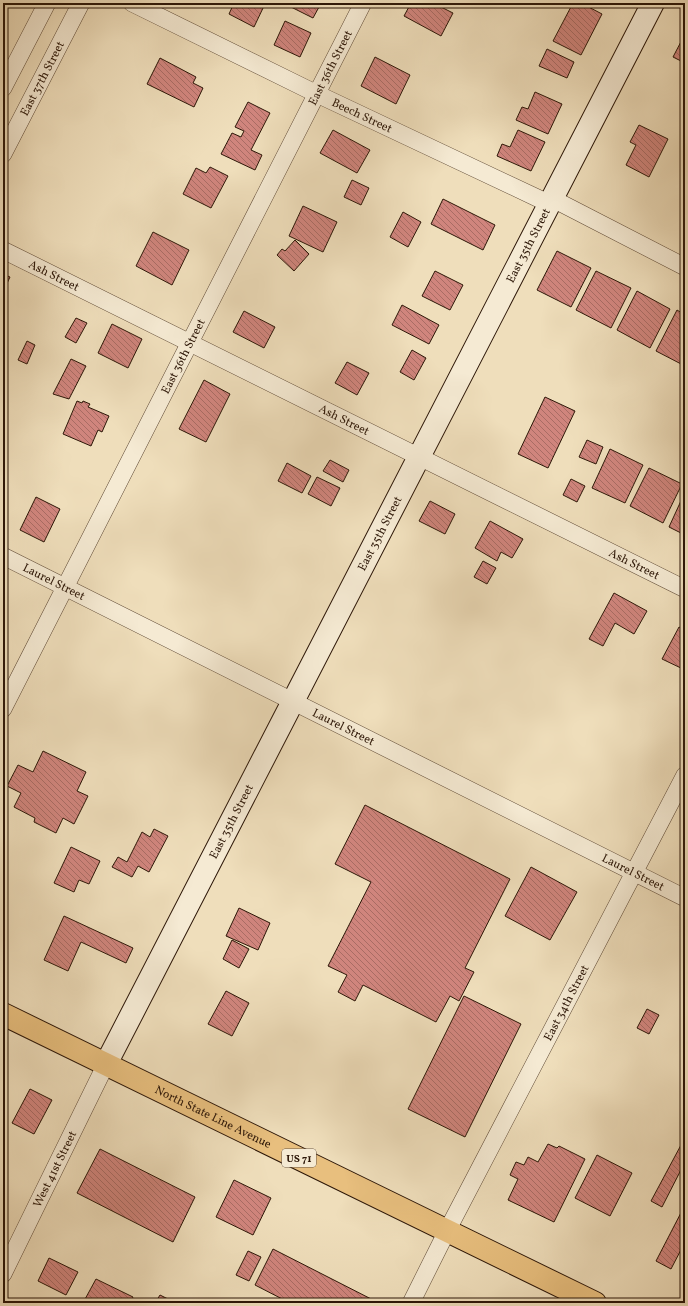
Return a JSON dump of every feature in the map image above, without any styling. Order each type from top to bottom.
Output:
[{"type":"main road","name":"North State Line Avenue","points":[[3,1014],[595,1303]]},
{"type":"street","points":[[3,88],[47,3]]},
{"type":"street","name":"East 37th Street","points":[[3,154],[81,3]]},
{"type":"street","name":"Beech Street","points":[[132,3],[316,94],[551,201],[685,267]]},
{"type":"street","name":"East 36th Street","points":[[3,709],[363,3]]},
{"type":"street","name":"East 35th Street","points":[[106,1064],[653,3]]},
{"type":"street","name":"Ash Street","points":[[3,250],[685,589]]},
{"type":"street","name":"Laurel Street","points":[[3,556],[685,898]]},
{"type":"street","name":"East 34th Street","points":[[411,1303],[447,1230],[685,775]]},
{"type":"street","name":"West 41st Street","points":[[3,1274],[106,1064]]},
{"type":"building","points":[[234,3],[257,3],[264,6],[254,27],[229,14]]},
{"type":"building","points":[[283,3],[312,3],[319,7],[313,18]]},
{"type":"building","points":[[411,3],[433,3],[453,13],[441,36],[404,16]]},
{"type":"building","points":[[573,3],[581,3],[602,14],[581,55],[553,41]]},
{"type":"building","points":[[285,21],[311,33],[300,57],[274,45]]},
{"type":"building","points":[[685,34],[685,63],[673,57]]},
{"type":"building","points":[[547,49],[574,62],[567,78],[539,66]]},
{"type":"building","points":[[375,57],[410,75],[396,104],[361,86]]},
{"type":"building","points":[[160,58],[196,77],[193,83],[203,88],[194,107],[147,84]]},
{"type":"building","points":[[535,92],[562,104],[548,134],[516,120],[522,107],[528,109]]},
{"type":"building","points":[[248,102],[270,113],[251,150],[262,155],[255,170],[221,154],[232,133],[241,137],[244,131],[235,127]]},
{"type":"building","points":[[639,125],[668,139],[649,177],[626,165],[636,145],[630,142]]},
{"type":"building","points":[[333,130],[370,150],[357,173],[320,153]]},
{"type":"building","points":[[518,130],[545,142],[531,171],[497,156],[502,144],[510,147]]},
{"type":"building","points":[[210,167],[228,176],[211,208],[183,194],[196,168],[206,173]]},
{"type":"building","points":[[352,180],[369,188],[361,205],[344,197]]},
{"type":"building","points":[[443,199],[495,225],[483,250],[431,224]]},
{"type":"building","points":[[303,206],[337,222],[323,252],[289,236]]},
{"type":"building","points":[[403,212],[421,222],[408,247],[390,237]]},
{"type":"building","points":[[153,232],[189,250],[172,285],[136,266]]},
{"type":"building","points":[[295,240],[309,254],[294,271],[277,255],[282,249],[285,251]]},
{"type":"building","points":[[557,251],[591,268],[571,307],[537,290]]},
{"type":"building","points":[[435,271],[463,285],[450,310],[422,296]]},
{"type":"building","points":[[596,271],[631,288],[611,328],[576,310]]},
{"type":"building","points":[[3,274],[10,277],[3,292]]},
{"type":"building","points":[[637,291],[670,309],[650,348],[617,330]]},
{"type":"building","points":[[402,305],[439,325],[429,344],[392,325]]},
{"type":"building","points":[[677,310],[685,315],[685,366],[656,351]]},
{"type":"building","points":[[244,311],[275,327],[264,348],[233,332]]},
{"type":"building","points":[[76,318],[87,323],[76,343],[65,337]]},
{"type":"building","points":[[112,324],[142,339],[128,368],[98,353]]},
{"type":"building","points":[[27,341],[35,345],[27,364],[18,360]]},
{"type":"building","points":[[412,350],[426,358],[414,380],[400,372]]},
{"type":"building","points":[[71,359],[86,366],[69,399],[53,394]]},
{"type":"building","points":[[347,362],[369,373],[357,395],[335,383]]},
{"type":"building","points":[[204,380],[230,394],[206,442],[179,429]]},
{"type":"building","points":[[545,397],[575,411],[548,468],[518,454]]},
{"type":"building","points":[[77,401],[82,403],[83,401],[90,404],[88,407],[109,416],[102,432],[98,430],[91,446],[63,434]]},
{"type":"building","points":[[587,440],[603,447],[596,464],[579,457]]},
{"type":"building","points":[[610,449],[643,465],[625,503],[592,488]]},
{"type":"building","points":[[330,460],[349,470],[343,482],[323,471]]},
{"type":"building","points":[[287,463],[311,476],[302,493],[278,481]]},
{"type":"building","points":[[649,468],[682,484],[663,523],[630,506]]},
{"type":"building","points":[[317,477],[340,488],[331,506],[308,494]]},
{"type":"building","points":[[571,479],[585,486],[577,502],[563,495]]},
{"type":"building","points":[[685,492],[685,535],[669,527]]},
{"type":"building","points":[[36,497],[60,509],[44,542],[20,530]]},
{"type":"building","points":[[430,501],[455,514],[445,534],[419,521]]},
{"type":"building","points":[[490,521],[523,539],[512,558],[501,552],[497,561],[475,548]]},
{"type":"building","points":[[483,561],[496,568],[487,584],[474,577]]},
{"type":"building","points":[[614,593],[647,611],[634,634],[615,623],[603,646],[589,639]]},
{"type":"building","points":[[679,627],[685,630],[685,666],[683,669],[662,659]]},
{"type":"building","points":[[43,751],[86,772],[77,791],[88,796],[74,824],[63,818],[56,833],[34,822],[35,818],[14,807],[21,793],[7,786],[18,765],[33,772]]},
{"type":"building","points":[[365,805],[510,879],[465,968],[474,972],[459,1001],[450,996],[436,1022],[363,985],[355,1001],[338,992],[347,975],[328,966],[371,882],[335,864]]},
{"type":"building","points":[[154,829],[168,836],[149,872],[138,866],[132,877],[112,867],[118,857],[127,862],[142,832],[150,837]]},
{"type":"building","points":[[71,847],[100,861],[89,884],[79,880],[74,892],[54,883]]},
{"type":"building","points":[[531,867],[577,892],[550,940],[505,916]]},
{"type":"building","points":[[239,908],[270,923],[258,950],[226,936]]},
{"type":"building","points":[[64,916],[133,948],[126,963],[81,942],[68,971],[44,960]]},
{"type":"building","points":[[232,940],[249,949],[239,968],[223,959]]},
{"type":"building","points":[[226,991],[249,1003],[232,1036],[208,1024]]},
{"type":"building","points":[[464,996],[521,1024],[465,1137],[408,1109]]},
{"type":"building","points":[[647,1009],[659,1015],[649,1034],[637,1028]]},
{"type":"building","points":[[30,1089],[52,1100],[34,1134],[12,1123]]},
{"type":"building","points":[[548,1144],[557,1148],[559,1146],[585,1159],[554,1222],[508,1200],[518,1179],[510,1175],[516,1162],[524,1165],[528,1157],[538,1162]]},
{"type":"building","points":[[681,1145],[685,1147],[685,1162],[662,1207],[651,1201]]},
{"type":"building","points":[[100,1149],[195,1197],[173,1242],[77,1193]]},
{"type":"building","points":[[597,1155],[632,1173],[610,1216],[575,1198]]},
{"type":"building","points":[[234,1180],[271,1198],[253,1235],[216,1217]]},
{"type":"building","points":[[685,1205],[685,1242],[671,1269],[656,1261]]},
{"type":"building","points":[[273,1249],[379,1303],[290,1303],[255,1285]]},
{"type":"building","points":[[248,1251],[261,1257],[249,1281],[236,1275]]},
{"type":"building","points":[[49,1258],[78,1272],[66,1295],[38,1281]]},
{"type":"building","points":[[96,1279],[133,1297],[130,1303],[87,1303],[84,1301]]},
{"type":"building","points":[[160,1295],[176,1303],[155,1303]]}]
